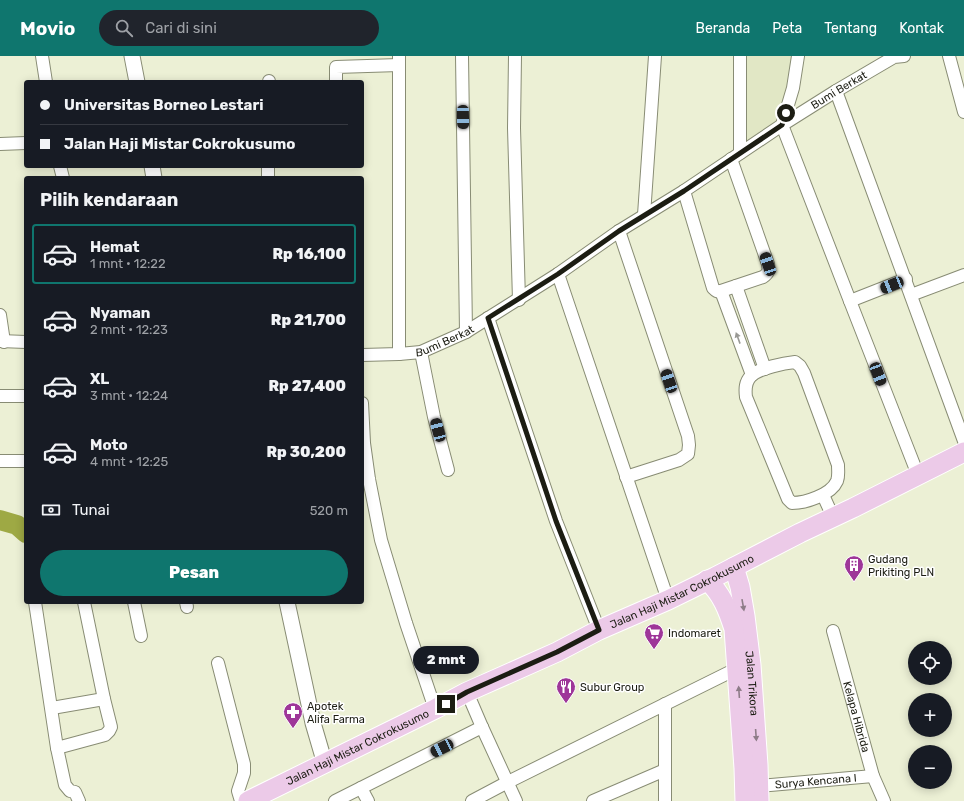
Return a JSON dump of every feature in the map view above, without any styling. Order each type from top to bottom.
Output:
[{"type":"main road","name":"Jalan Haji Mistar Cokrokusumo","points":[[248,801],[467,692],[557,652],[599,630],[668,600],[734,568],[964,452]]},
{"type":"main road","name":"Jalan Trikora","points":[[734,568],[740,587],[751,665],[759,793]]},
{"type":"main road","name":"Jalan Trikora","points":[[707,580],[723,600],[729,612],[734,629],[738,668],[745,801]]},
{"type":"street","points":[[42,56],[46,80]]},
{"type":"street","points":[[132,56],[137,80]]},
{"type":"street","points":[[462,56],[466,332]]},
{"type":"street","points":[[515,56],[514,128],[519,300]]},
{"type":"street","points":[[644,215],[655,56]]},
{"type":"street","points":[[684,191],[715,291],[718,292],[763,277],[767,274],[769,270],[768,264],[736,156],[740,56]]},
{"type":"street","points":[[798,56],[793,88],[782,125],[918,475]]},
{"type":"street","name":"Bumi Berkat","points":[[364,355],[421,352],[466,332],[519,300],[619,231],[684,191],[782,125],[836,91],[898,56]]},
{"type":"street","points":[[949,56],[964,112]]},
{"type":"street","points":[[336,80],[336,67],[399,61],[399,354]]},
{"type":"street","points":[[836,91],[964,441]]},
{"type":"street","points":[[0,144],[24,143]]},
{"type":"street","points":[[619,231],[689,445],[688,454],[679,460],[626,477]]},
{"type":"street","points":[[558,274],[668,600]]},
{"type":"street","points":[[911,295],[964,275]]},
{"type":"street","points":[[850,301],[906,279]]},
{"type":"street","points":[[736,286],[765,369]]},
{"type":"street","points":[[721,291],[752,375]]},
{"type":"street","points":[[0,315],[2,342],[24,342]]},
{"type":"street","points":[[488,318],[556,521],[599,630]]},
{"type":"street","points":[[421,352],[434,417],[448,470]]},
{"type":"street","points":[[795,362],[800,366],[804,373],[838,465],[837,482],[823,495],[797,503],[792,503],[788,499],[746,397],[746,385],[752,375],[765,369],[795,362]]},
{"type":"street","points":[[0,396],[24,396]]},
{"type":"street","points":[[364,443],[369,479],[381,540],[406,623],[435,709]]},
{"type":"street","points":[[0,461],[24,461]]},
{"type":"street","points":[[823,495],[833,517]]},
{"type":"street","points":[[35,604],[64,785],[70,791],[74,792],[79,801]]},
{"type":"street","points":[[57,748],[105,735],[111,727],[84,604]]},
{"type":"street","points":[[134,604],[141,636]]},
{"type":"street","points":[[287,604],[313,723],[325,764]]},
{"type":"street","name":"Kelapa Hibrida","points":[[833,631],[873,776],[884,801]]},
{"type":"street","points":[[218,664],[244,764],[244,773],[238,792],[241,801]]},
{"type":"street","points":[[472,801],[738,668]]},
{"type":"street","points":[[467,692],[506,783],[516,801]]},
{"type":"street","points":[[52,708],[104,699]]},
{"type":"street","points":[[664,801],[665,704]]},
{"type":"street","points":[[335,801],[482,727]]},
{"type":"street","points":[[593,801],[665,770]]},
{"type":"street","name":"Surya Kencana I","points":[[759,793],[873,776]]},
{"type":"street","points":[[361,788],[368,801]]},
{"type":"shaded area","points":[[745,56],[794,56],[789,87],[779,122],[745,144]]},
{"type":"waterway","points":[[0,520],[17,525],[24,531]]},
{"type":"place","name":"Gudang Prikiting PLN","points":[[854,582]]},
{"type":"place","name":"Indomaret","points":[[654,650]]},
{"type":"place","name":"Subur Group","points":[[566,704]]},
{"type":"place","name":"Apotek Alifa Farma","points":[[293,729]]},
{"type":"route","points":[[446,704],[467,692],[557,652],[599,630],[556,521],[488,318],[519,300],[619,231],[684,191],[782,125],[786,113]]}]
